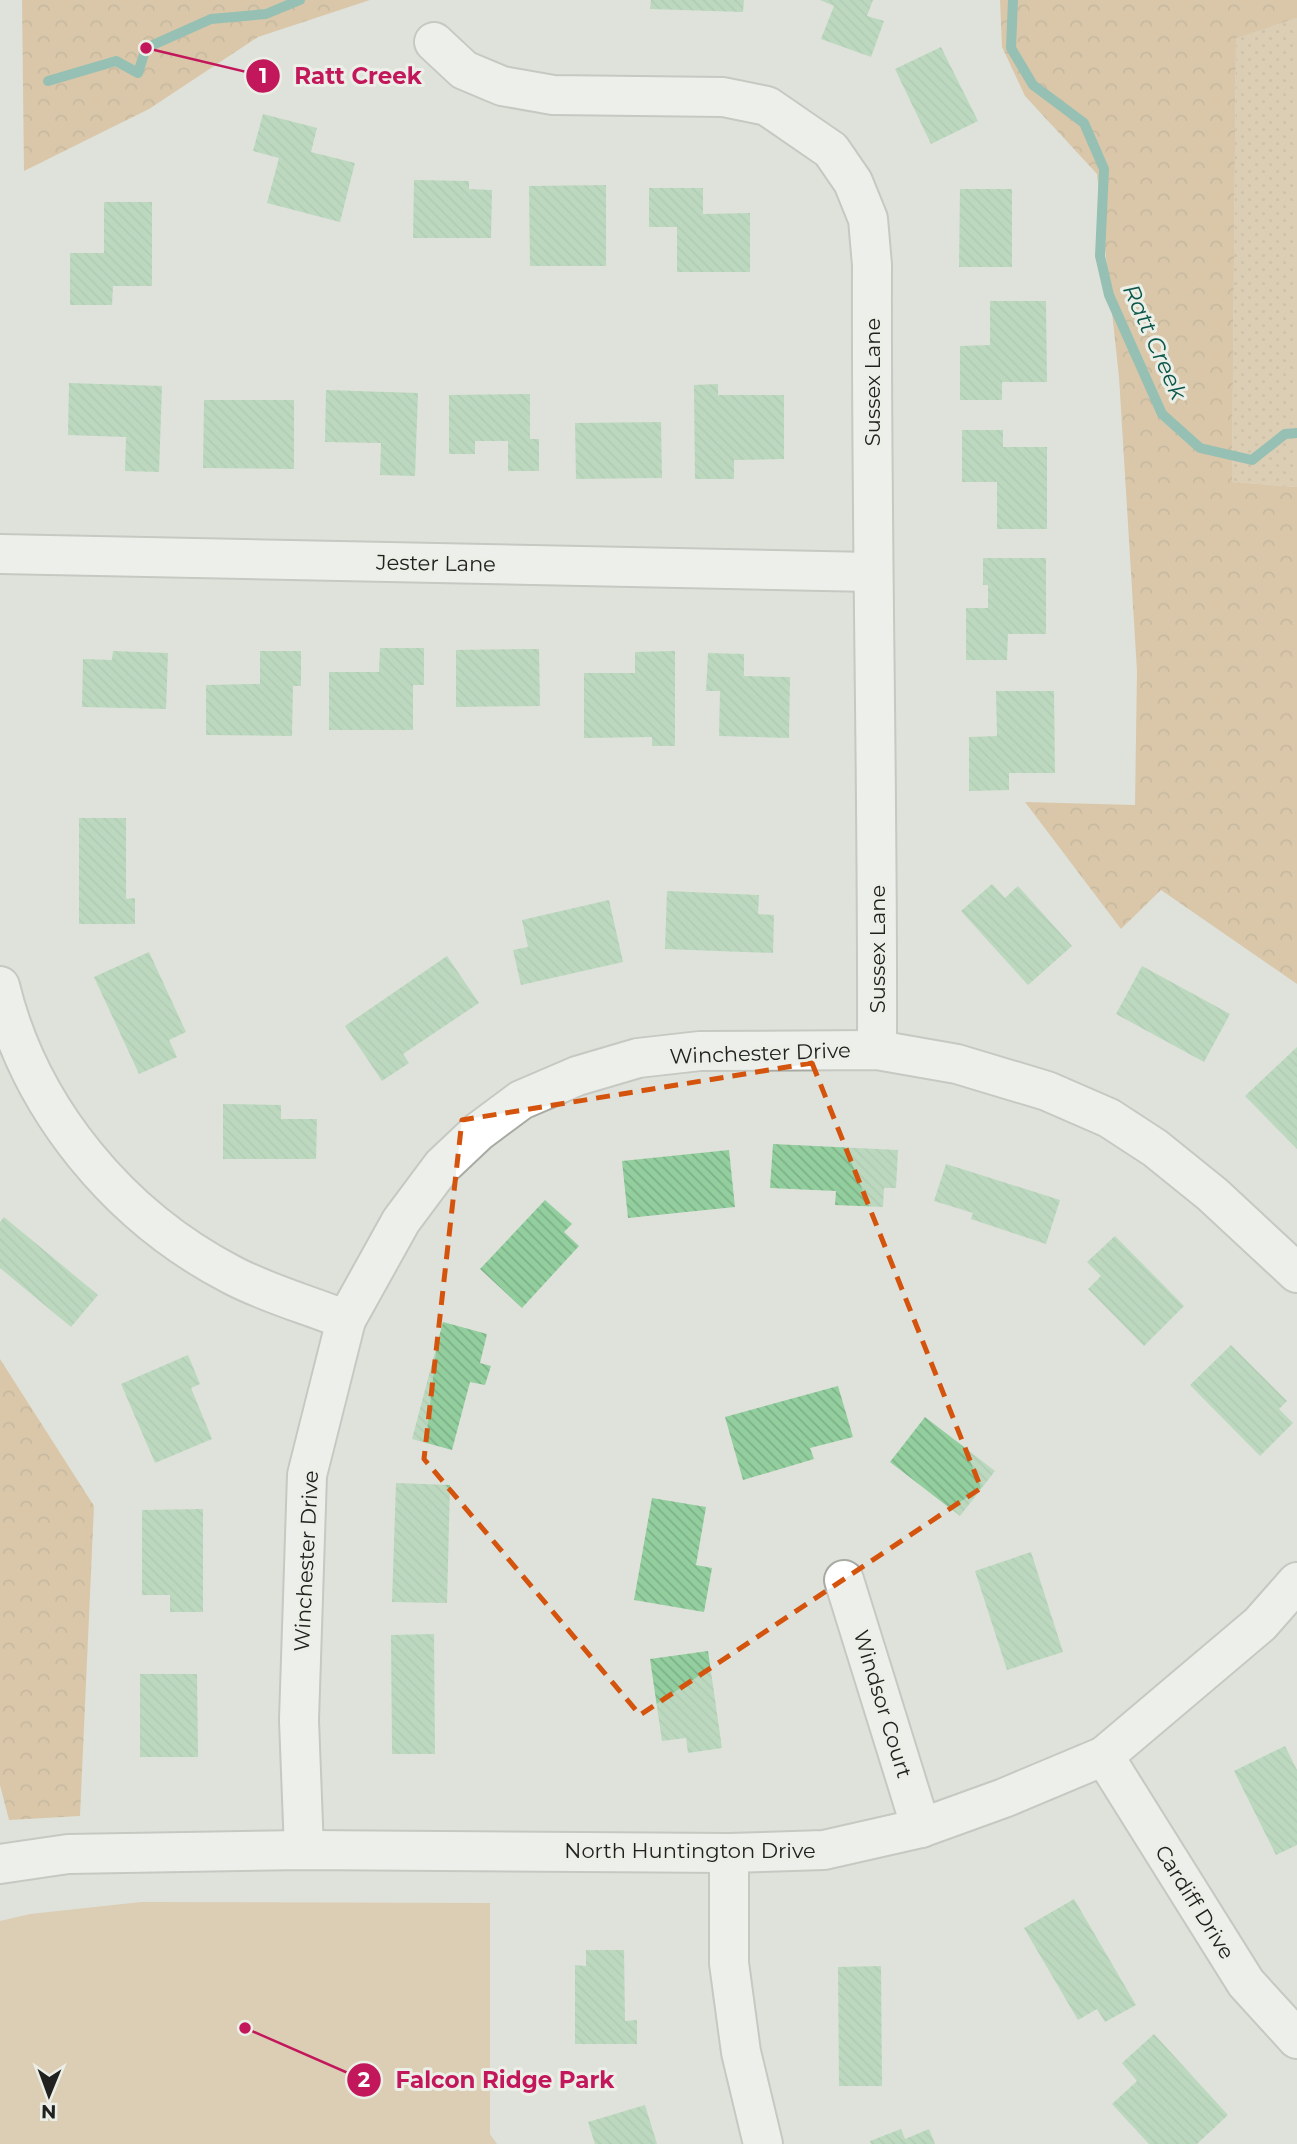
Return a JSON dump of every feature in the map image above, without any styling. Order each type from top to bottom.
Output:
[{"type":"street","name":"Sussex Lane","points":[[434,42],[464,70],[502,86],[553,95],[723,97],[767,106],[831,150],[853,182],[868,219],[872,265],[871,572],[878,779],[877,1050]]},
{"type":"street","name":"Jester Lane","points":[[0,554],[871,572]]},
{"type":"street","points":[[0,986],[9,1023],[32,1076],[57,1117],[93,1164],[129,1203],[167,1233],[233,1275],[346,1320]]},
{"type":"street","name":"Winchester Drive","points":[[304,1850],[299,1720],[307,1475],[346,1320],[401,1222],[443,1166],[478,1132],[521,1100],[577,1076],[638,1058],[700,1051],[877,1050],[957,1064],[1047,1091],[1108,1118],[1164,1155],[1297,1273]]},
{"type":"street","name":"Windsor Court","points":[[844,1580],[921,1828]]},
{"type":"street","name":"North Huntington Drive","points":[[0,1864],[68,1854],[304,1850],[729,1853],[824,1850],[921,1828],[1004,1798],[1104,1756],[1260,1625],[1297,1582]]},
{"type":"street","name":"Cardiff Drive","points":[[1104,1756],[1246,1983],[1297,2039]]},
{"type":"street","points":[[729,1853],[729,1963],[741,2052],[763,2144]]},
{"type":"highlighted area","points":[[812,1063],[981,1488],[640,1715],[424,1459],[462,1120]]},
{"type":"shaded area","points":[[1297,18],[1297,487],[1232,482],[1236,37]]},
{"type":"shaded area","points":[[141,1902],[490,1903],[490,2134],[497,2144],[0,2144],[0,1921],[30,1914]]},
{"type":"green space","points":[[22,0],[370,0],[258,37],[149,109],[24,171]]},
{"type":"green space","points":[[1000,0],[1297,0],[1297,18],[1236,38],[1232,482],[1297,487],[1297,984],[1161,890],[1121,929],[1025,802],[1135,805],[1137,671],[1119,377],[1097,174],[1025,96],[1002,47]]},
{"type":"green space","points":[[0,1359],[94,1506],[80,1816],[9,1820],[0,1785]]},
{"type":"building","points":[[651,0],[744,0],[743,12],[650,9]]},
{"type":"building","points":[[820,0],[873,0],[867,16],[884,21],[871,57],[821,39],[834,6]]},
{"type":"building","points":[[941,47],[978,121],[931,144],[895,69]]},
{"type":"building","points":[[263,114],[317,128],[311,152],[355,163],[340,222],[267,203],[279,158],[253,151]]},
{"type":"building","points":[[414,180],[469,181],[469,189],[492,190],[491,238],[413,238]]},
{"type":"building","points":[[606,185],[606,266],[530,266],[529,186]]},
{"type":"building","points":[[649,188],[703,188],[703,214],[750,213],[750,272],[677,272],[677,227],[649,227]]},
{"type":"building","points":[[960,189],[1012,189],[1012,267],[959,267]]},
{"type":"building","points":[[104,202],[152,202],[152,286],[113,286],[112,305],[70,305],[70,253],[104,253]]},
{"type":"building","points":[[990,301],[1046,301],[1047,382],[1002,382],[1002,400],[960,400],[960,346],[990,345]]},
{"type":"building","points":[[69,383],[162,386],[159,472],[125,471],[126,437],[68,435]]},
{"type":"building","points":[[718,384],[718,395],[784,395],[784,459],[734,460],[734,479],[695,479],[694,385]]},
{"type":"building","points":[[326,390],[418,393],[415,476],[380,475],[381,443],[325,442]]},
{"type":"building","points":[[530,394],[530,439],[539,439],[539,471],[508,471],[508,441],[475,441],[475,454],[449,454],[449,395]]},
{"type":"building","points":[[204,400],[294,400],[294,469],[203,468]]},
{"type":"building","points":[[661,422],[662,478],[576,479],[575,423]]},
{"type":"building","points":[[962,430],[1003,430],[1003,447],[1047,447],[1047,529],[997,529],[997,482],[962,482]]},
{"type":"building","points":[[983,558],[1046,558],[1046,634],[1008,634],[1007,660],[966,660],[966,608],[988,608],[988,585],[983,585]]},
{"type":"building","points":[[380,648],[424,648],[424,685],[413,685],[413,730],[329,730],[329,672],[379,672]]},
{"type":"building","points":[[539,649],[540,706],[456,707],[456,650]]},
{"type":"building","points":[[113,651],[168,653],[166,709],[82,707],[83,659],[112,660]]},
{"type":"building","points":[[260,651],[301,651],[301,686],[293,686],[292,736],[206,735],[206,685],[260,684]]},
{"type":"building","points":[[675,651],[675,746],[652,746],[652,737],[584,738],[584,673],[635,673],[635,652]]},
{"type":"building","points":[[708,653],[744,654],[744,676],[790,677],[789,738],[719,736],[720,691],[706,691]]},
{"type":"building","points":[[996,691],[1054,691],[1055,773],[1009,773],[1009,790],[969,791],[969,737],[997,736]]},
{"type":"building","points":[[79,818],[126,818],[126,899],[135,898],[135,924],[79,924]]},
{"type":"building","points":[[992,884],[1005,898],[1018,886],[1072,946],[1028,985],[961,911]]},
{"type":"building","points":[[667,891],[759,895],[758,914],[774,915],[773,953],[665,949]]},
{"type":"building","points":[[609,900],[623,962],[521,985],[513,950],[528,947],[522,920]]},
{"type":"building","points":[[149,952],[186,1032],[169,1040],[177,1057],[139,1074],[94,977]]},
{"type":"building","points":[[447,956],[479,1003],[403,1054],[409,1063],[382,1081],[345,1026]]},
{"type":"building","points":[[1142,966],[1230,1014],[1204,1062],[1116,1014]]},
{"type":"building","points":[[1297,1047],[1297,1149],[1245,1096]]},
{"type":"building","points":[[223,1104],[281,1105],[281,1119],[317,1119],[316,1159],[223,1159]]},
{"type":"building","points":[[773,1144],[898,1150],[896,1188],[884,1188],[883,1207],[835,1205],[836,1191],[770,1188]]},
{"type":"building","points":[[729,1150],[735,1207],[628,1218],[622,1161]]},
{"type":"building","points":[[946,1164],[1060,1200],[1046,1244],[971,1219],[973,1213],[934,1201]]},
{"type":"building","points":[[545,1200],[572,1224],[564,1232],[579,1246],[522,1308],[480,1269]]},
{"type":"building","points":[[4,1217],[98,1295],[71,1327],[0,1268],[0,1222]]},
{"type":"building","points":[[1115,1236],[1184,1306],[1144,1346],[1088,1289],[1101,1276],[1087,1262]]},
{"type":"building","points":[[443,1322],[487,1334],[480,1363],[491,1366],[485,1385],[470,1382],[452,1450],[412,1439]]},
{"type":"building","points":[[1231,1345],[1287,1401],[1279,1409],[1293,1423],[1260,1456],[1190,1385]]},
{"type":"building","points":[[188,1355],[200,1384],[191,1388],[212,1439],[155,1463],[121,1384]]},
{"type":"building","points":[[838,1386],[853,1437],[810,1448],[814,1459],[743,1480],[725,1417]]},
{"type":"building","points":[[925,1417],[995,1471],[960,1516],[890,1462]]},
{"type":"building","points":[[396,1483],[450,1485],[447,1603],[392,1602]]},
{"type":"building","points":[[652,1498],[706,1507],[696,1565],[712,1568],[704,1612],[634,1600]]},
{"type":"building","points":[[203,1509],[203,1612],[170,1612],[170,1595],[142,1595],[142,1510]]},
{"type":"building","points":[[1031,1552],[1063,1652],[1007,1670],[975,1571]]},
{"type":"building","points":[[434,1634],[435,1754],[392,1754],[391,1635]]},
{"type":"building","points":[[708,1651],[722,1748],[688,1753],[686,1738],[662,1741],[650,1659]]},
{"type":"building","points":[[140,1674],[197,1674],[198,1757],[140,1757]]},
{"type":"building","points":[[1285,1746],[1297,1770],[1297,1845],[1276,1855],[1234,1771]]},
{"type":"building","points":[[1074,1899],[1136,2005],[1105,2022],[1097,2009],[1078,2020],[1024,1928]]},
{"type":"building","points":[[586,1950],[624,1950],[625,2021],[637,2020],[637,2044],[575,2044],[575,1965],[586,1966]]},
{"type":"building","points":[[881,1966],[882,2086],[839,2086],[838,1967]]},
{"type":"building","points":[[1154,2034],[1228,2115],[1197,2144],[1149,2144],[1112,2104],[1137,2081],[1122,2063]]},
{"type":"building","points":[[645,2105],[657,2144],[595,2144],[588,2122]]},
{"type":"building","points":[[901,2129],[905,2139],[929,2129],[935,2144],[871,2144],[870,2141]]},
{"type":"waterway","name":"Ratt Creek","points":[[48,81],[116,61],[138,73],[146,48],[211,19],[266,14],[300,0]]},
{"type":"waterway","name":"Ratt Creek","points":[[1013,0],[1011,48],[1033,85],[1084,123],[1104,169],[1100,256],[1109,295],[1162,414],[1200,448],[1252,460],[1285,434],[1297,433]]},
{"type":"place","name":"Ratt Creek","points":[[146,48]]},
{"type":"place","name":"Falcon Ridge Park","points":[[245,2028]]}]
